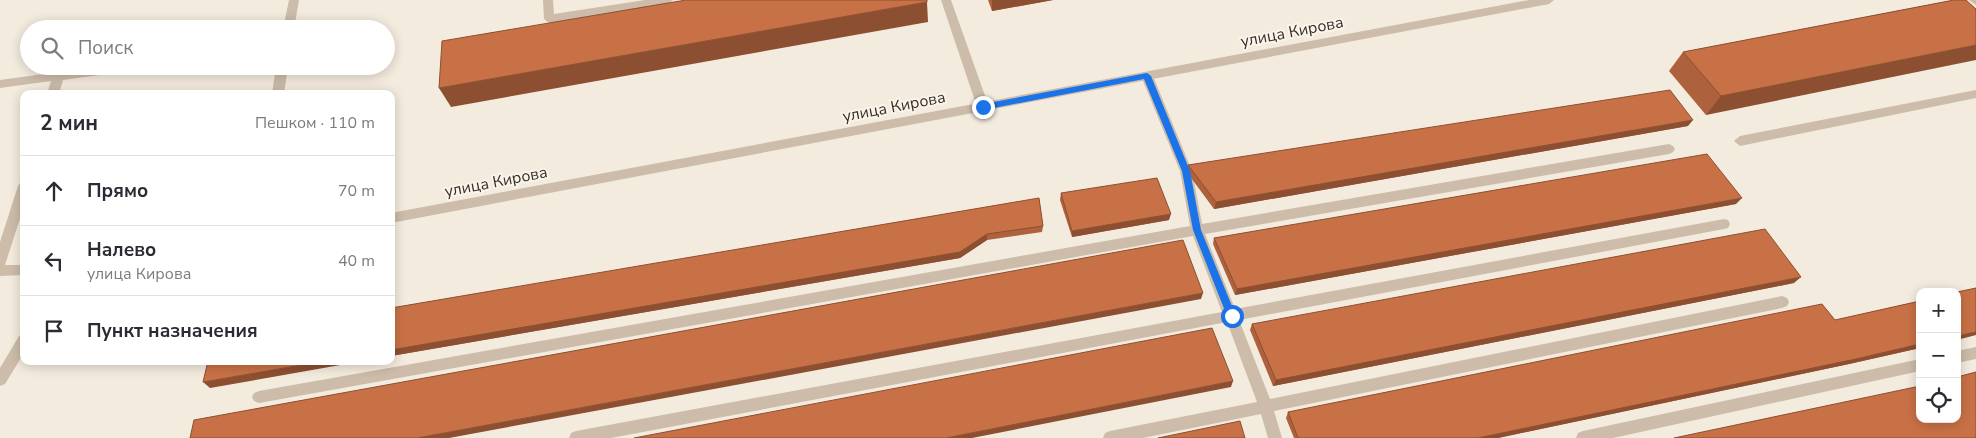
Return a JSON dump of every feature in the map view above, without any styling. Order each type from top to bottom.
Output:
[{"type":"street","points":[[290,20],[294,0]]},
{"type":"street","points":[[548,0],[549,19],[668,0]]},
{"type":"street","points":[[946,0],[983,107]]},
{"type":"street","name":"улица Кирова","points":[[395,217],[1550,0]]},
{"type":"street","points":[[0,84],[72,75]]},
{"type":"street","points":[[279,90],[281,75]]},
{"type":"street","points":[[1147,76],[1186,171],[1197,230],[1266,406],[1275,438]]},
{"type":"street","points":[[54,90],[58,77]]},
{"type":"street","points":[[1740,141],[1976,94]]},
{"type":"street","points":[[260,397],[1197,230],[1669,149]]},
{"type":"street","points":[[0,262],[20,199]]},
{"type":"street","points":[[576,438],[1724,224]]},
{"type":"street","points":[[0,270],[20,270]]},
{"type":"street","points":[[1110,438],[1782,302]]},
{"type":"street","points":[[0,380],[20,347]]},
{"type":"street","points":[[1961,356],[1976,353]]},
{"type":"street","points":[[1583,438],[1916,367]]},
{"type":"building","points":[[686,0],[927,0],[927,2],[439,88],[442,41]]},
{"type":"building","points":[[1954,0],[1966,0],[1976,9],[1976,45],[1721,96],[1683,52]]},
{"type":"building","points":[[1670,90],[1693,120],[1216,202],[1188,165]]},
{"type":"building","points":[[1707,154],[1742,198],[1237,289],[1214,238]]},
{"type":"building","points":[[1157,178],[1171,214],[1072,231],[1061,193]]},
{"type":"building","points":[[1039,198],[1043,226],[987,234],[960,252],[395,349],[395,307]]},
{"type":"building","points":[[1765,229],[1801,277],[1276,380],[1252,324]]},
{"type":"building","points":[[1183,240],[1203,293],[417,438],[190,438],[194,420]]},
{"type":"building","points":[[1976,288],[1976,332],[1961,335],[1961,333],[1961,291]]},
{"type":"building","points":[[1916,302],[1916,345],[1478,438],[1298,438],[1288,412],[1822,304],[1835,320]]},
{"type":"building","points":[[1212,328],[1233,381],[946,438],[634,438]]},
{"type":"building","points":[[207,365],[302,365],[203,382]]},
{"type":"building","points":[[1976,372],[1976,438],[1674,438],[1916,387],[1916,423],[1961,423],[1961,376]]},
{"type":"building","points":[[1240,421],[1245,438],[1158,438]]},
{"type":"route","points":[[983,107],[1147,76],[1186,171],[1197,230],[1232,316]]}]
